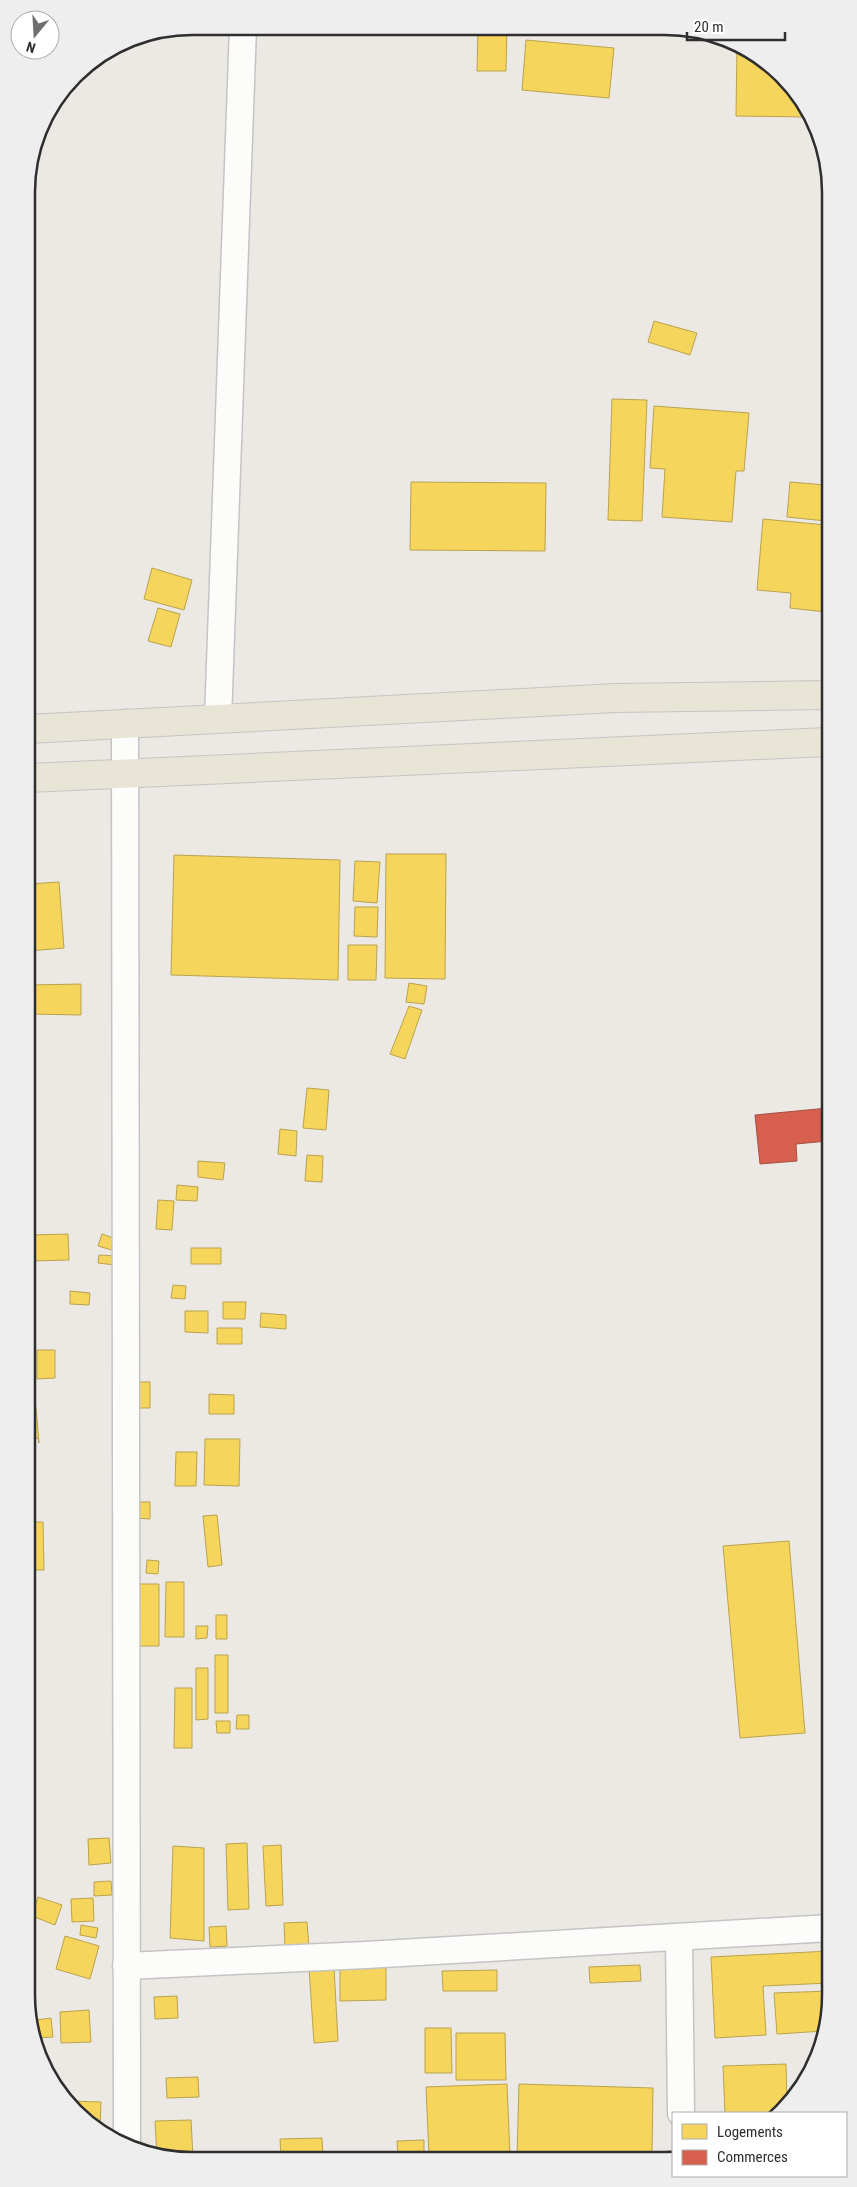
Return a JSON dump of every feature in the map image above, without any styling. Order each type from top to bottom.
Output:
[{"type":"main road","points":[[35,729],[616,698],[822,695]]},
{"type":"main road","points":[[35,778],[822,742]]},
{"type":"street","points":[[218,719],[243,35]]},
{"type":"street","points":[[125,723],[126,1966],[128,2138]]},
{"type":"street","points":[[126,1966],[366,1955],[822,1928]]},
{"type":"street","points":[[679,1937],[681,2112]]},
{"type":"building: Logements","points":[[478,35],[507,35],[506,71],[477,71]]},
{"type":"building: Logements","points":[[526,40],[614,48],[609,98],[522,90]]},
{"type":"building: Logements","points":[[737,53],[776,81],[802,117],[736,116]]},
{"type":"building: Logements","points":[[654,321],[697,333],[690,355],[648,342]]},
{"type":"building: Logements","points":[[612,399],[647,400],[642,521],[608,520]]},
{"type":"building: Logements","points":[[654,406],[749,413],[744,471],[736,471],[732,522],[662,517],[665,469],[650,468]]},
{"type":"building: Logements","points":[[411,482],[546,483],[545,551],[410,550]]},
{"type":"building: Logements","points":[[790,482],[822,485],[822,521],[787,517]]},
{"type":"building: Logements","points":[[763,519],[822,525],[822,612],[790,608],[791,593],[757,590]]},
{"type":"building: Logements","points":[[152,568],[192,580],[184,610],[144,599]]},
{"type":"building: Logements","points":[[158,608],[180,614],[171,647],[148,641]]},
{"type":"building: Logements","points":[[386,854],[446,854],[445,979],[385,978]]},
{"type":"building: Logements","points":[[174,855],[340,860],[338,980],[171,975]]},
{"type":"building: Logements","points":[[355,861],[380,862],[377,903],[353,901]]},
{"type":"building: Logements","points":[[59,882],[64,948],[35,950],[35,884]]},
{"type":"building: Logements","points":[[355,907],[378,907],[377,937],[354,936]]},
{"type":"building: Logements","points":[[348,945],[377,945],[376,980],[348,980]]},
{"type":"building: Logements","points":[[409,983],[427,986],[424,1004],[406,1002]]},
{"type":"building: Logements","points":[[81,984],[81,1015],[35,1014],[35,985]]},
{"type":"building: Logements","points":[[409,1006],[422,1010],[405,1059],[390,1054]]},
{"type":"building: Logements","points":[[307,1088],[329,1090],[326,1130],[303,1128]]},
{"type":"building: Logements","points":[[280,1129],[297,1131],[296,1156],[278,1154]]},
{"type":"building: Logements","points":[[307,1155],[323,1156],[322,1182],[305,1181]]},
{"type":"building: Logements","points":[[198,1161],[225,1163],[223,1180],[198,1177]]},
{"type":"building: Logements","points":[[177,1185],[198,1187],[197,1201],[176,1200]]},
{"type":"building: Logements","points":[[158,1200],[174,1201],[172,1230],[156,1229]]},
{"type":"building: Logements","points":[[68,1234],[69,1260],[35,1261],[35,1235]]},
{"type":"building: Logements","points":[[102,1234],[119,1240],[115,1251],[98,1246]]},
{"type":"building: Logements","points":[[191,1248],[221,1248],[221,1264],[191,1264]]},
{"type":"building: Logements","points":[[99,1255],[116,1256],[115,1265],[98,1263]]},
{"type":"building: Logements","points":[[173,1285],[186,1286],[185,1299],[171,1298]]},
{"type":"building: Logements","points":[[70,1291],[90,1293],[89,1305],[70,1304]]},
{"type":"building: Logements","points":[[223,1302],[246,1302],[245,1319],[223,1319]]},
{"type":"building: Logements","points":[[185,1311],[208,1311],[208,1333],[185,1332]]},
{"type":"building: Logements","points":[[261,1313],[286,1315],[286,1329],[260,1327]]},
{"type":"building: Logements","points":[[217,1328],[242,1328],[242,1344],[217,1344]]},
{"type":"building: Logements","points":[[37,1350],[55,1350],[55,1378],[37,1379]]},
{"type":"building: Logements","points":[[133,1382],[150,1382],[150,1408],[132,1408]]},
{"type":"building: Logements","points":[[209,1394],[234,1395],[234,1414],[209,1414]]},
{"type":"building: Logements","points":[[35,1407],[39,1443],[38,1438],[35,1438]]},
{"type":"building: Logements","points":[[205,1439],[240,1439],[239,1486],[204,1485]]},
{"type":"building: Logements","points":[[176,1452],[197,1452],[196,1486],[175,1486]]},
{"type":"building: Logements","points":[[135,1502],[150,1502],[150,1519],[135,1518]]},
{"type":"building: Logements","points":[[217,1515],[222,1565],[208,1567],[203,1516]]},
{"type":"building: Logements","points":[[35,1522],[43,1522],[44,1570],[35,1570]]},
{"type":"building: Logements","points":[[789,1541],[805,1733],[740,1738],[723,1546]]},
{"type":"building: Logements","points":[[147,1560],[159,1561],[158,1574],[146,1573]]},
{"type":"building: Logements","points":[[166,1582],[184,1582],[184,1637],[165,1637]]},
{"type":"building: Logements","points":[[140,1584],[159,1584],[159,1646],[139,1646]]},
{"type":"building: Logements","points":[[216,1615],[227,1615],[227,1639],[216,1639]]},
{"type":"building: Logements","points":[[196,1626],[208,1626],[207,1638],[196,1639]]},
{"type":"building: Logements","points":[[215,1655],[228,1655],[228,1713],[215,1713]]},
{"type":"building: Logements","points":[[196,1668],[208,1668],[208,1719],[196,1720]]},
{"type":"building: Logements","points":[[175,1688],[192,1688],[192,1748],[174,1748]]},
{"type":"building: Logements","points":[[237,1715],[249,1715],[249,1729],[236,1729]]},
{"type":"building: Logements","points":[[216,1721],[230,1721],[230,1733],[217,1733]]},
{"type":"building: Logements","points":[[109,1838],[111,1863],[89,1865],[88,1839]]},
{"type":"building: Logements","points":[[247,1843],[249,1909],[228,1910],[226,1844]]},
{"type":"building: Logements","points":[[281,1845],[283,1905],[266,1906],[263,1846]]},
{"type":"building: Logements","points":[[173,1846],[204,1848],[204,1941],[170,1938]]},
{"type":"building: Logements","points":[[111,1881],[112,1895],[94,1896],[94,1882]]},
{"type":"building: Logements","points":[[38,1897],[62,1905],[55,1925],[35,1917],[35,1906]]},
{"type":"building: Logements","points":[[93,1898],[94,1921],[72,1922],[71,1899]]},
{"type":"building: Logements","points":[[307,1922],[309,1947],[285,1948],[284,1923]]},
{"type":"building: Logements","points":[[81,1925],[98,1928],[96,1938],[80,1935]]},
{"type":"building: Logements","points":[[226,1926],[227,1946],[210,1947],[209,1927]]},
{"type":"building: Logements","points":[[65,1936],[99,1946],[90,1979],[56,1969]]},
{"type":"building: Logements","points":[[822,1951],[822,1983],[763,1986],[766,2035],[715,2038],[711,1957]]},
{"type":"building: Logements","points":[[640,1965],[641,1981],[590,1983],[589,1967]]},
{"type":"building: Logements","points":[[334,1967],[338,2041],[314,2043],[309,1968]]},
{"type":"building: Logements","points":[[386,1967],[386,2000],[340,2001],[340,1968]]},
{"type":"building: Logements","points":[[497,1970],[497,1991],[443,1991],[442,1971]]},
{"type":"building: Logements","points":[[822,1991],[818,2031],[777,2034],[774,1993]]},
{"type":"building: Logements","points":[[177,1996],[178,2018],[155,2019],[154,1997]]},
{"type":"building: Logements","points":[[89,2010],[91,2042],[61,2043],[60,2012]]},
{"type":"building: Logements","points":[[51,2018],[53,2037],[41,2038],[37,2020]]},
{"type":"building: Logements","points":[[425,2028],[451,2028],[452,2073],[425,2073]]},
{"type":"building: Logements","points":[[456,2033],[505,2033],[506,2080],[456,2080]]},
{"type":"building: Logements","points":[[786,2064],[787,2093],[769,2112],[725,2112],[723,2066]]},
{"type":"building: Logements","points":[[198,2077],[199,2097],[167,2098],[166,2078]]},
{"type":"building: Logements","points":[[507,2084],[510,2152],[429,2152],[426,2087]]},
{"type":"building: Logements","points":[[519,2084],[653,2088],[652,2152],[517,2152]]},
{"type":"building: Logements","points":[[77,2101],[101,2102],[100,2121]]},
{"type":"building: Logements","points":[[191,2120],[193,2152],[157,2148],[155,2121]]},
{"type":"building: Logements","points":[[322,2138],[323,2152],[281,2152],[280,2139]]},
{"type":"building: Logements","points":[[424,2140],[424,2152],[398,2152],[397,2141]]},
{"type":"building: Commerces","points":[[822,1109],[822,1142],[796,1144],[797,1161],[760,1164],[755,1115]]}]
